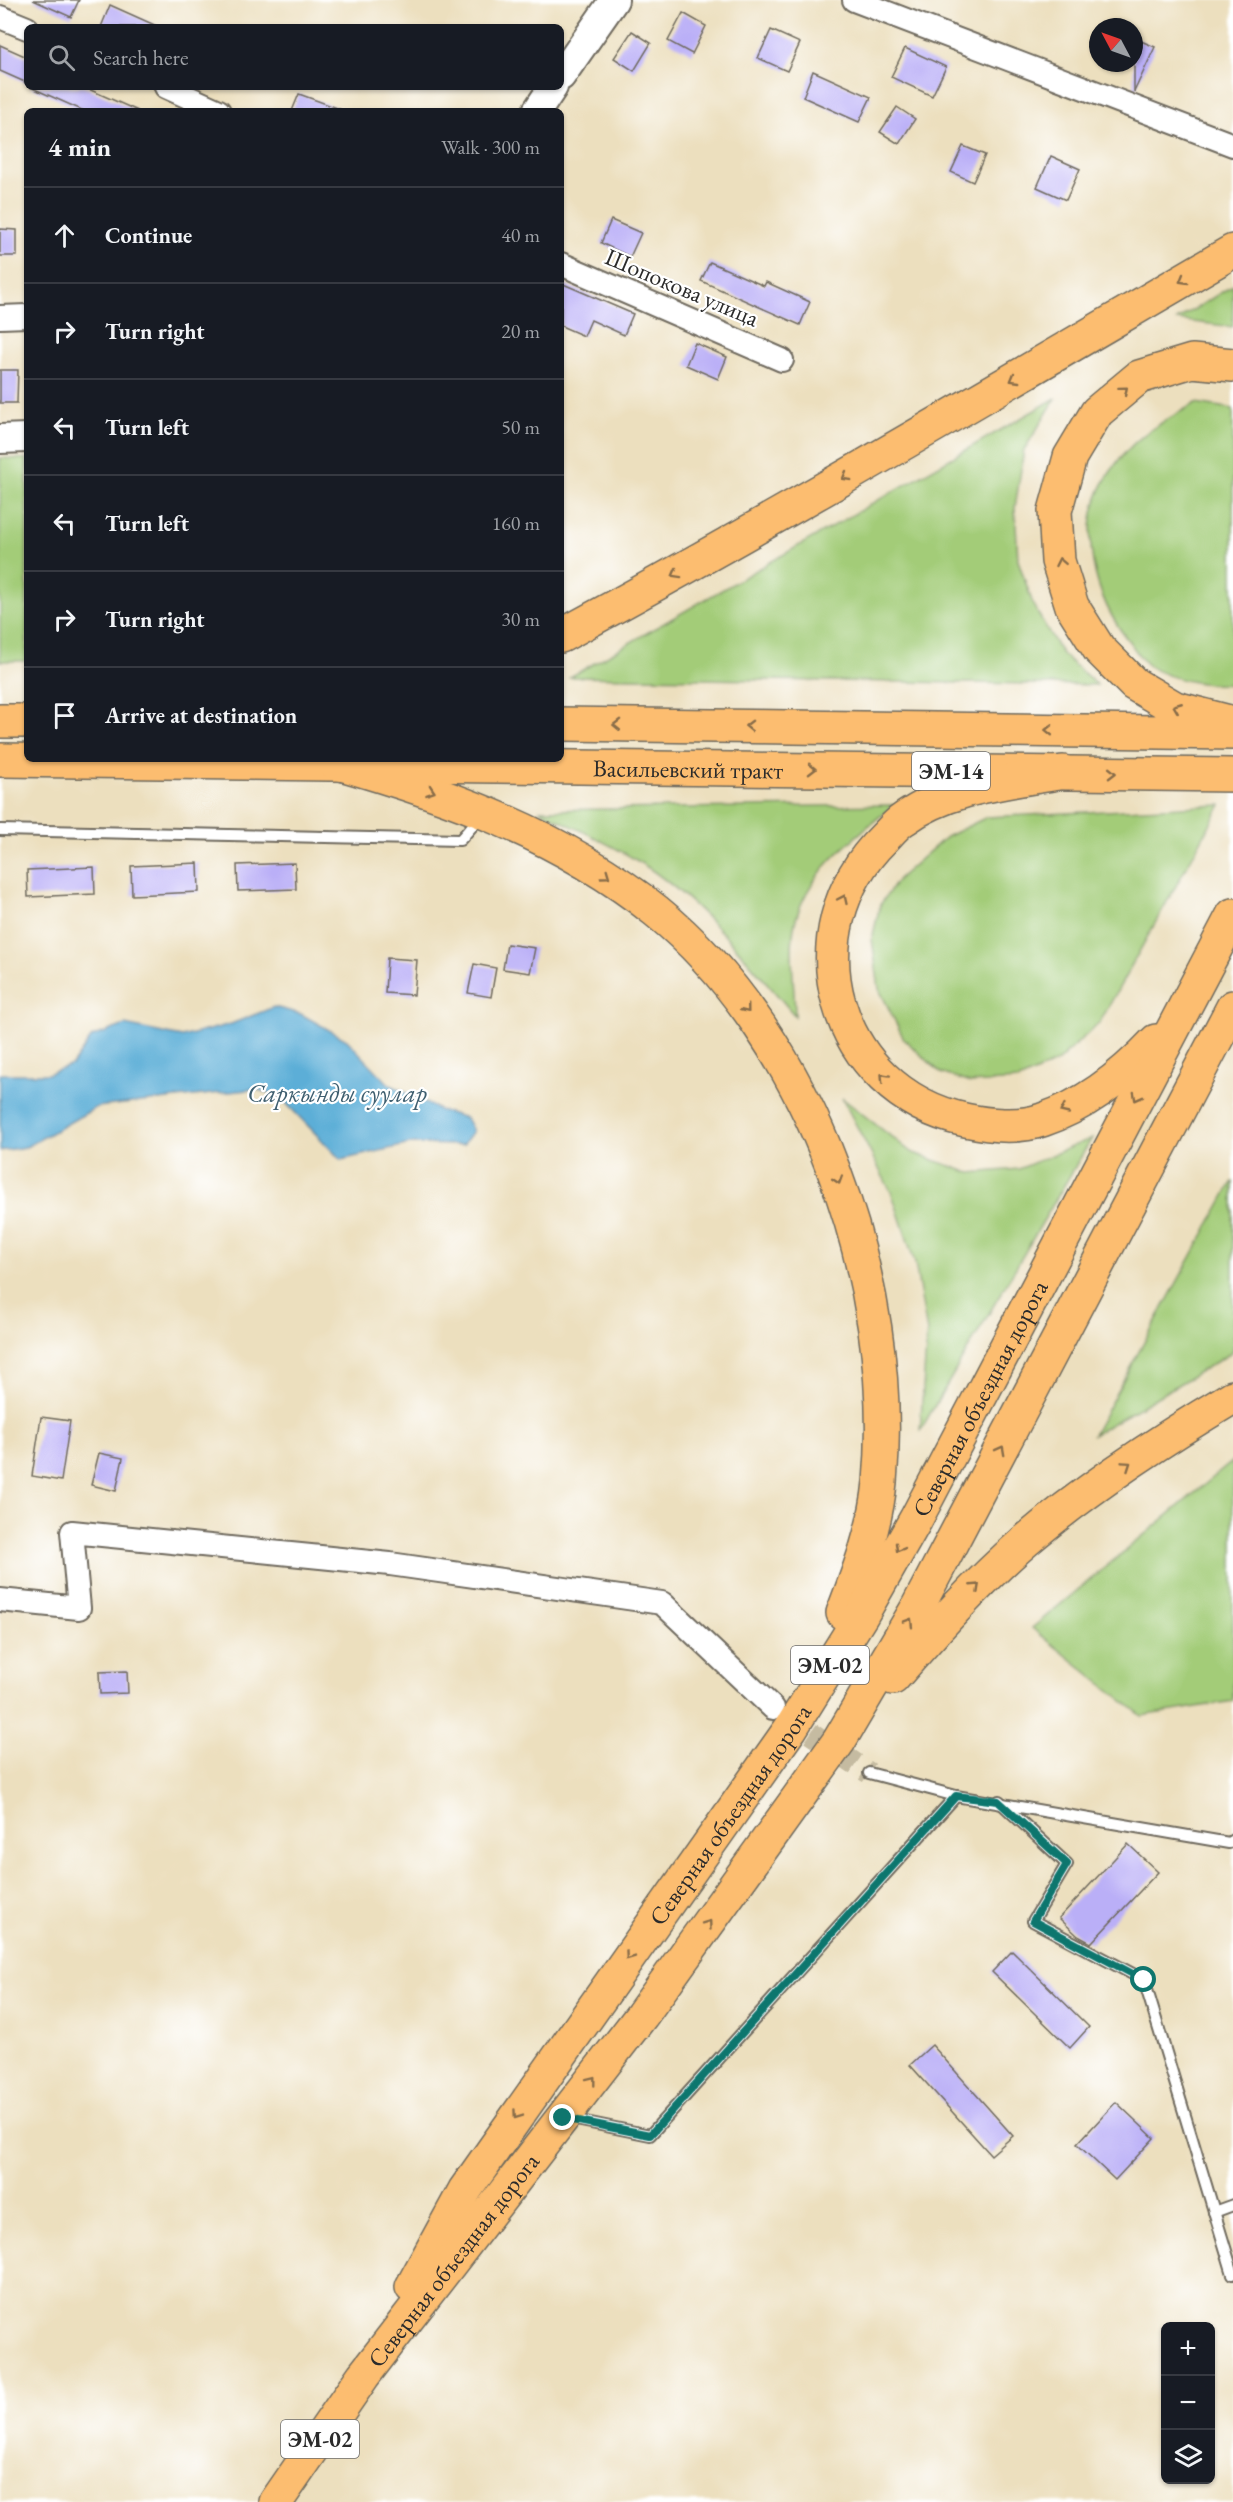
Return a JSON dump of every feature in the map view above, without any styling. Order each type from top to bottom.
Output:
[{"type":"main road","points":[[564,634],[681,571],[886,454],[1233,251]]},
{"type":"main road","points":[[1233,365],[1191,361],[1139,377],[1097,412],[1070,457],[1055,511],[1059,561],[1072,606],[1099,650],[1134,684],[1175,708],[1233,723]]},
{"type":"main road","points":[[0,721],[24,721]]},
{"type":"main road","name":"Васильевский тракт","points":[[564,724],[1233,733]]},
{"type":"main road","name":"Васильевский тракт","points":[[0,760],[24,760]]},
{"type":"main road","points":[[334,762],[407,783],[484,812],[531,831],[594,867],[657,912],[706,958],[753,1017],[797,1086],[835,1171],[858,1239],[873,1313],[882,1401],[880,1484],[862,1564],[833,1638],[782,1718]]},
{"type":"main road","name":"Васильевский тракт","points":[[501,762],[1233,775]]},
{"type":"main road","points":[[1063,772],[953,793],[903,819],[864,858],[839,906],[831,952],[837,1003],[859,1050],[896,1090],[942,1115],[987,1125],[1040,1121],[1088,1099],[1128,1070],[1162,1035],[1196,986]]},
{"type":"main road","name":"Северная объездная дорога","points":[[363,2376],[465,2190],[782,1718],[861,1616],[916,1519],[1233,915]]},
{"type":"main road","name":"Северная объездная дорога","points":[[276,2502],[363,2376],[642,2015],[839,1741],[915,1612],[1233,1007]]},
{"type":"main road","points":[[839,1741],[962,1600],[1024,1542],[1101,1484],[1233,1397]]},
{"type":"street","points":[[564,72],[614,0]]},
{"type":"street","points":[[854,0],[1233,145]]},
{"type":"street","points":[[0,17],[24,27]]},
{"type":"street","points":[[173,90],[212,108]]},
{"type":"street","points":[[539,108],[552,90]]},
{"type":"street","name":"Шопокова улица","points":[[564,265],[782,360]]},
{"type":"street","points":[[0,317],[24,316]]},
{"type":"street","points":[[0,439],[24,438]]},
{"type":"street","points":[[0,1600],[79,1608],[72,1532],[401,1566],[662,1603],[782,1718]]},
{"type":"lane","points":[[0,830],[460,840],[484,812]]},
{"type":"lane","points":[[869,1773],[956,1796],[998,1801],[1229,1843],[1233,1840]]},
{"type":"lane","points":[[563,2118],[650,2135],[956,1796]]},
{"type":"lane","points":[[998,1801],[1067,1864],[1033,1921],[1144,1980],[1233,2274]]},
{"type":"lane","points":[[1214,2212],[1233,2205]]},
{"type":"green space","points":[[1233,285],[1233,327],[1177,320]]},
{"type":"green space","points":[[1056,398],[1024,450],[1015,508],[1018,560],[1034,607],[1062,654],[1097,685],[570,677]]},
{"type":"green space","points":[[1196,403],[1233,409],[1233,684],[1190,681],[1167,675],[1146,664],[1118,626],[1107,606],[1093,562],[1092,517],[1098,495],[1109,474],[1137,440]]},
{"type":"green space","points":[[0,458],[24,459],[24,661],[0,661]]},
{"type":"green space","points":[[894,805],[847,844],[819,874],[808,890],[794,928],[792,948],[795,1016],[721,932],[680,892],[624,853],[539,810]]},
{"type":"green space","points":[[1221,805],[1100,1022],[1057,1062],[1019,1080],[970,1083],[941,1073],[904,1039],[879,989],[872,939],[880,905],[898,879],[946,837],[987,817]]},
{"type":"green space","points":[[842,1098],[911,1152],[970,1173],[1019,1169],[1092,1138],[920,1431],[927,1332],[915,1263],[892,1194]]},
{"type":"green space","points":[[1233,1181],[1233,1352],[1093,1435]]},
{"type":"green space","points":[[1233,1461],[1233,1701],[1142,1716],[1032,1628]]},
{"type":"water","name":"Саркынды суулар","points":[[274,1007],[301,1014],[347,1040],[389,1084],[439,1110],[466,1118],[473,1131],[463,1145],[410,1144],[341,1160],[280,1097],[256,1089],[97,1107],[26,1147],[0,1151],[0,1074],[48,1074],[72,1065],[92,1037],[125,1025],[182,1037],[231,1024]]},
{"type":"building","points":[[33,0],[79,0],[71,17]]},
{"type":"building","points":[[110,5],[152,24],[102,24]]},
{"type":"building","points":[[683,13],[706,26],[692,54],[668,41]]},
{"type":"building","points":[[771,30],[800,43],[787,71],[758,58]]},
{"type":"building","points":[[632,31],[651,43],[634,71],[614,58]]},
{"type":"building","points":[[1143,42],[1155,47],[1134,92],[1134,72],[1143,72]]},
{"type":"building","points":[[0,45],[24,56],[24,82],[0,71]]},
{"type":"building","points":[[905,48],[946,67],[932,96],[891,77]]},
{"type":"building","points":[[813,71],[871,97],[859,122],[803,97]]},
{"type":"building","points":[[37,90],[91,90],[131,108],[77,108]]},
{"type":"building","points":[[299,94],[337,108],[293,108]]},
{"type":"building","points":[[897,107],[915,119],[899,144],[880,132]]},
{"type":"building","points":[[963,146],[985,155],[973,182],[951,172]]},
{"type":"building","points":[[1051,156],[1080,169],[1066,200],[1037,187]]},
{"type":"building","points":[[611,220],[641,233],[630,257],[601,243]]},
{"type":"building","points":[[0,229],[17,230],[17,256],[0,256]]},
{"type":"building","points":[[710,262],[764,286],[766,282],[810,302],[800,325],[701,281]]},
{"type":"building","points":[[564,284],[633,314],[624,335],[591,320],[584,336],[564,327]]},
{"type":"building","points":[[695,343],[727,357],[718,379],[686,365]]},
{"type":"building","points":[[0,370],[18,370],[17,403],[0,403]]},
{"type":"building","points":[[198,863],[199,892],[132,895],[131,866]]},
{"type":"building","points":[[295,863],[296,889],[238,891],[237,865]]},
{"type":"building","points":[[94,867],[95,894],[28,897],[27,870]]},
{"type":"building","points":[[507,944],[535,948],[530,973],[503,969]]},
{"type":"building","points":[[387,958],[417,960],[414,995],[385,993]]},
{"type":"building","points":[[474,964],[496,968],[491,997],[468,993]]},
{"type":"building","points":[[41,1417],[70,1421],[61,1481],[32,1476]]},
{"type":"building","points":[[99,1453],[123,1458],[116,1491],[91,1485]]},
{"type":"building","points":[[127,1671],[128,1693],[100,1694],[99,1672]]},
{"type":"building","points":[[1128,1844],[1158,1872],[1091,1943],[1078,1936],[1059,1918]]},
{"type":"building","points":[[1012,1951],[1089,2027],[1070,2048],[992,1972]]},
{"type":"building","points":[[932,2045],[1013,2136],[991,2155],[910,2065]]},
{"type":"building","points":[[1116,2102],[1154,2138],[1115,2180],[1077,2144]]},
{"type":"tunnel","points":[[783,1715],[869,1773]]},
{"type":"route","points":[[563,2118],[650,2135],[956,1796],[998,1801],[1067,1864],[1033,1921],[1144,1980]]}]
